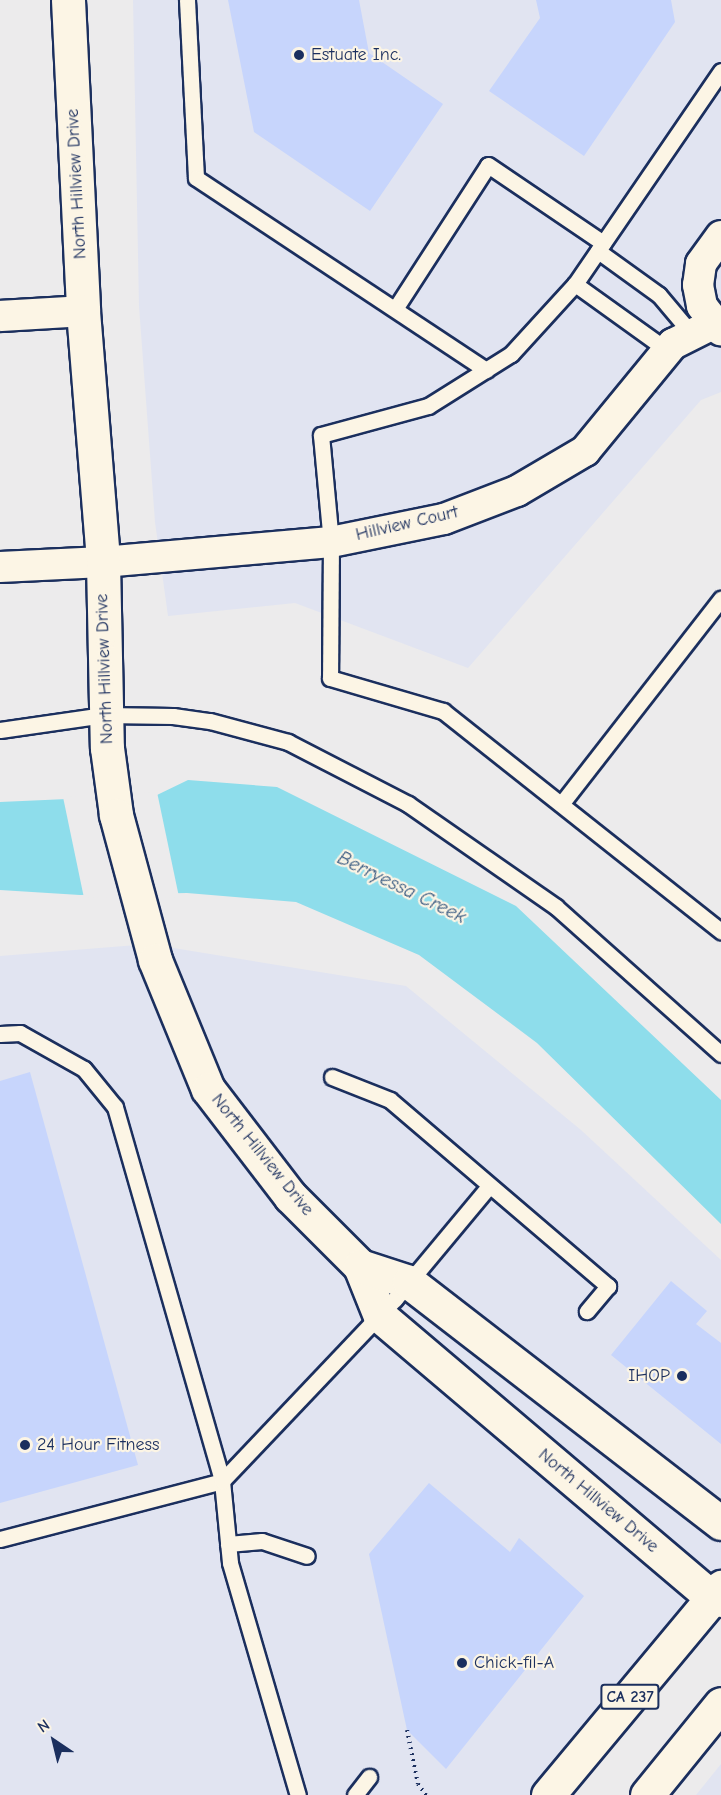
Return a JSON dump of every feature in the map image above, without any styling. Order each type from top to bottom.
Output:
[{"type":"main road","name":"North Hillview Drive","points":[[68,0],[82,311],[103,562],[104,715],[107,748],[116,815],[149,944],[208,1089],[290,1196],[360,1266],[380,1316],[718,1595]]},
{"type":"main road","name":"North Hillview Drive","points":[[360,1266],[410,1282],[721,1523]]},
{"type":"main road","name":"CA 237","points":[[548,1795],[718,1595]]},
{"type":"main road","points":[[647,1795],[721,1704]]},
{"type":"street","points":[[708,329],[698,285],[701,264],[721,236]]},
{"type":"street","points":[[0,316],[82,311]]},
{"type":"street","name":"Hillview Court","points":[[0,567],[103,562],[331,542],[444,519],[517,491],[585,451],[667,350],[708,329]]},
{"type":"lane","points":[[187,0],[196,178],[486,370]]},
{"type":"lane","points":[[721,71],[575,284],[511,354],[428,406],[321,435],[331,542],[330,678],[443,711],[721,931]]},
{"type":"lane","points":[[395,309],[488,165],[601,247],[659,295],[708,329]]},
{"type":"lane","points":[[575,284],[667,350]]},
{"type":"lane","points":[[562,803],[721,600]]},
{"type":"lane","points":[[0,730],[104,715],[210,721],[288,742],[408,804],[556,907],[721,1054]]},
{"type":"lane","points":[[0,1034],[20,1033],[84,1069],[115,1107],[222,1481],[228,1544],[298,1795]]},
{"type":"lane","points":[[332,1077],[390,1100],[608,1286],[587,1311]]},
{"type":"lane","points":[[0,1539],[222,1481],[380,1316],[489,1186]]},
{"type":"lane","points":[[228,1544],[262,1541],[307,1556]]},
{"type":"lane","points":[[355,1795],[369,1777]]},
{"type":"path","points":[[407,1730],[418,1784],[426,1795]]},
{"type":"shaded area","points":[[133,0],[721,0],[721,392],[701,400],[468,668],[295,603],[168,616],[155,522],[139,306]]},
{"type":"shaded area","points":[[149,944],[406,986],[581,1130],[721,1260],[721,1587],[548,1795],[0,1795],[0,956]]},
{"type":"shaded area","points":[[721,1764],[721,1795],[696,1795]]},
{"type":"water","name":"Berryessa Creek","points":[[188,780],[277,787],[516,906],[721,1100],[721,1224],[537,1043],[419,955],[296,902],[187,893],[80,895],[0,890],[0,802],[157,795]]},
{"type":"pier","points":[[157,792],[179,897],[84,898],[63,797]]},
{"type":"building","points":[[228,0],[359,0],[369,53],[443,104],[370,211],[254,132]]},
{"type":"building","points":[[536,0],[671,0],[675,22],[584,156],[489,91],[540,18]]},
{"type":"building","points":[[30,1072],[138,1465],[0,1503],[0,1081]]},
{"type":"building","points":[[671,1281],[707,1311],[696,1324],[721,1343],[721,1444],[611,1355]]},
{"type":"building","name":"Chick-fil-A","points":[[429,1483],[510,1552],[519,1538],[584,1596],[446,1769],[407,1730],[369,1554]]},
{"type":"place","name":"Estuate Inc.","points":[[299,55]]},
{"type":"place","name":"IHOP","points":[[682,1376]]},
{"type":"place","name":"24 Hour Fitness","points":[[25,1445]]},
{"type":"place","name":"Chick-fil-A","points":[[462,1663]]}]
